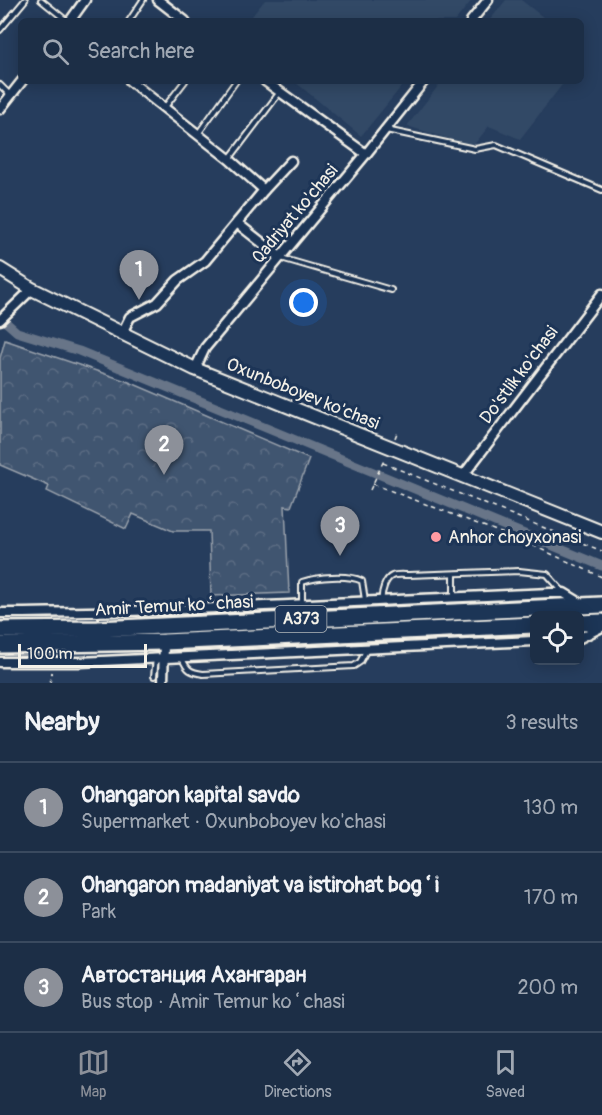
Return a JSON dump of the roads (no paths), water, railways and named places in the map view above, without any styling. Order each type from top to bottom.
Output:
[{"type":"highway","name":"Amir Temur koʻchasi","points":[[0,630],[98,629],[602,605]]},
{"type":"highway","points":[[584,623],[602,622]]},
{"type":"highway","name":"Amir Temur koʻchasi","points":[[0,645],[164,642],[530,625]]},
{"type":"main road","name":"Oxunboboyev ko'chasi","points":[[0,269],[32,289],[195,369],[602,532]]},
{"type":"street","points":[[70,18],[85,0]]},
{"type":"street","points":[[158,0],[180,18]]},
{"type":"street","points":[[473,18],[488,0]]},
{"type":"street","points":[[0,109],[20,84]]},
{"type":"street","points":[[134,84],[229,159],[264,190]]},
{"type":"street","points":[[270,84],[366,154]]},
{"type":"street","name":"Qadriyat ko'chasi","points":[[195,369],[205,348],[422,84]]},
{"type":"street","points":[[122,333],[130,317],[157,303],[178,280],[205,261],[291,161]]},
{"type":"street","points":[[237,223],[280,257]]},
{"type":"street","points":[[0,320],[32,289]]},
{"type":"street","name":"Do'stlik ko'chasi","points":[[462,477],[602,294]]},
{"type":"street","points":[[0,614],[98,613],[564,593],[585,606]]},
{"type":"street","points":[[584,636],[602,627]]},
{"type":"street","points":[[364,649],[382,633]]},
{"type":"street","points":[[0,662],[160,658],[530,641]]},
{"type":"street","points":[[163,683],[160,658],[164,642]]},
{"type":"lane","points":[[0,30],[26,0]]},
{"type":"lane","points":[[41,0],[64,18]]},
{"type":"lane","points":[[131,18],[143,0]]},
{"type":"lane","points":[[164,108],[183,84]]},
{"type":"lane","points":[[197,135],[234,84]]},
{"type":"lane","points":[[0,86],[11,95]]},
{"type":"lane","points":[[229,159],[280,92]]},
{"type":"lane","points":[[385,130],[475,149],[496,145],[602,190]]},
{"type":"lane","points":[[280,257],[392,290]]},
{"type":"lane","points":[[382,600],[381,594],[393,575],[519,571],[547,574],[564,593]]},
{"type":"lane","points":[[454,574],[454,597]]},
{"type":"lane","points":[[302,604],[302,582],[334,578],[355,578],[362,581],[366,601]]},
{"type":"lane","points":[[182,657],[186,669],[203,674],[354,666],[360,662],[364,649]]},
{"type":"lane","points":[[154,676],[160,658]]},
{"type":"waterway","points":[[0,317],[17,332],[79,351],[602,566]]},
{"type":"place","name":"Ohangaron kapital savdo","points":[[139,300]]},
{"type":"place","name":"Ohangaron madaniyat va istirohat bogʻi","points":[[164,475]]},
{"type":"place","name":"Anhor choyxonasi","points":[[436,537]]},
{"type":"place","name":"Автостанция Ахангаран","points":[[340,556]]}]
